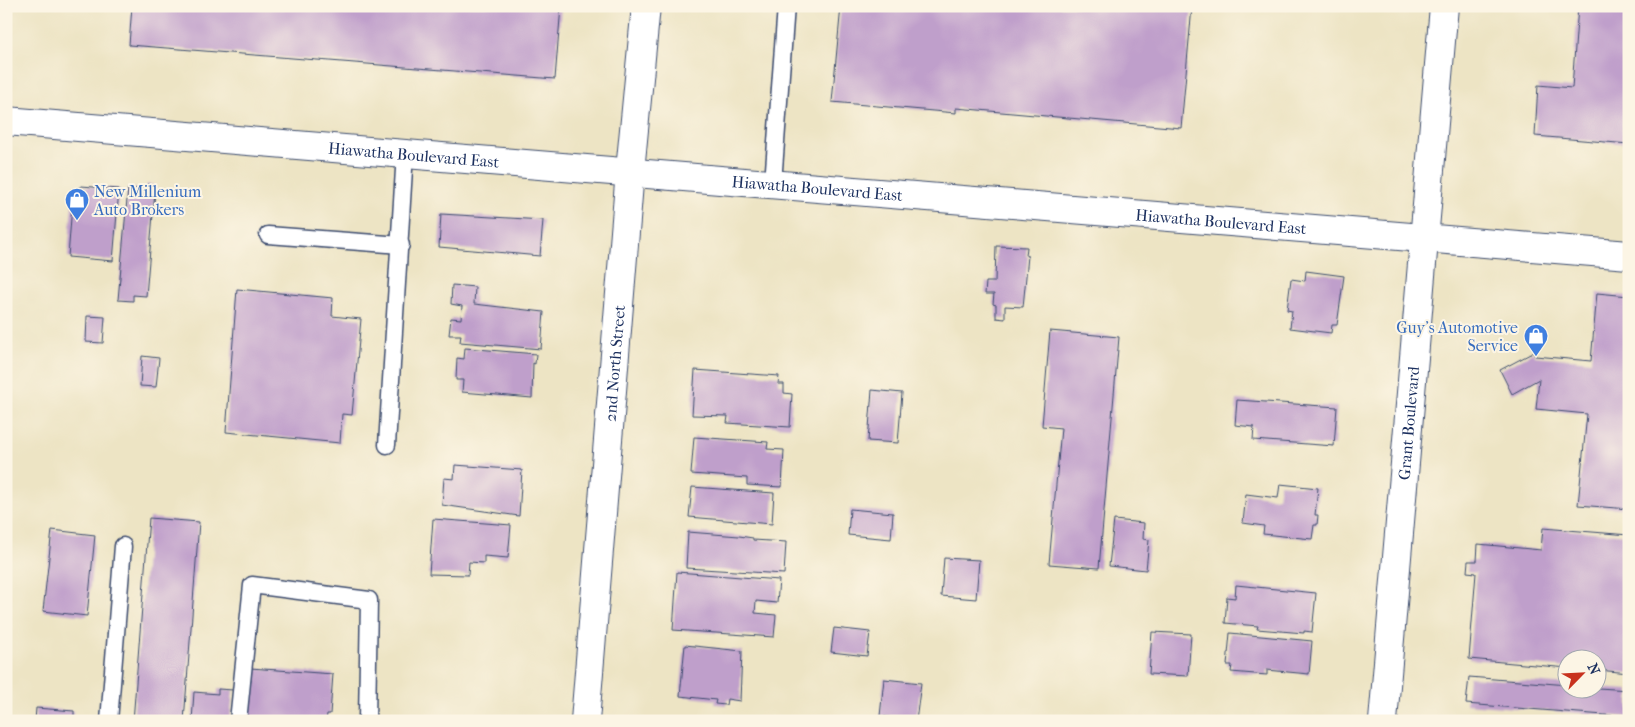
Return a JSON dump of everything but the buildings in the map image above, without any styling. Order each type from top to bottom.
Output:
[{"type":"street","name":"2nd North Street","points":[[585,721],[630,171],[646,6]]},
{"type":"street","name":"Grant Boulevard","points":[[1383,721],[1444,6]]},
{"type":"street","name":"Hiawatha Boulevard East","points":[[6,121],[630,171],[1629,255]]},
{"type":"lane","points":[[773,183],[786,6]]},
{"type":"lane","points":[[387,445],[401,245],[405,153]]},
{"type":"lane","points":[[268,235],[401,245]]},
{"type":"lane","points":[[109,721],[123,546]]},
{"type":"lane","points":[[238,721],[252,585],[369,600],[367,721]]},
{"type":"place","name":"New Millenium Auto Brokers","points":[[77,221]]},
{"type":"place","name":"Guy's Automotive Service","points":[[1536,357]]}]
